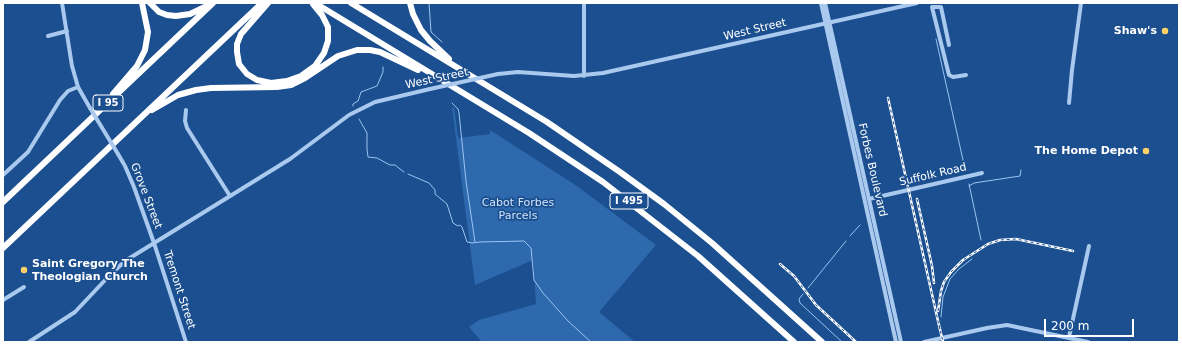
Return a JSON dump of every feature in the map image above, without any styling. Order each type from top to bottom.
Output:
[{"type":"highway","points":[[99,111],[135,68],[144,53],[148,32],[142,3]]},
{"type":"highway","points":[[150,3],[161,13],[176,16],[190,14],[213,3]]},
{"type":"highway","name":"I 95","points":[[3,202],[213,3]]},
{"type":"highway","points":[[3,248],[262,3]]},
{"type":"highway","points":[[268,3],[242,34],[237,44],[237,54],[240,66],[250,77],[263,82],[278,83],[294,79],[308,71],[318,61],[325,50],[328,37],[327,26],[321,13],[311,3]]},
{"type":"highway","name":"I 495","points":[[315,3],[557,151],[630,202],[704,261],[794,342]]},
{"type":"highway","name":"I 495","points":[[351,3],[575,140],[658,200],[717,248],[822,342]]},
{"type":"highway","points":[[410,3],[415,19],[425,35],[459,68]]},
{"type":"highway","points":[[142,116],[178,96],[196,90],[211,88],[277,87],[291,85],[305,78],[338,56],[347,52],[359,50],[370,50],[382,53],[447,83]]},
{"type":"street","name":"Grove Street","points":[[62,3],[70,57],[78,87],[118,154],[132,182],[154,243]]},
{"type":"street","points":[[584,3],[584,76]]},
{"type":"street","name":"Forbes Boulevard","points":[[821,3],[828,24],[870,199],[902,342]]},
{"type":"street","name":"Forbes Boulevard","points":[[826,3],[828,24],[864,200],[896,342]]},
{"type":"street","name":"West Street","points":[[29,342],[75,312],[118,267],[290,159],[339,121],[359,109],[381,100],[498,74],[521,72],[584,76],[609,72],[917,3]]},
{"type":"street","points":[[1069,103],[1081,3]]},
{"type":"street","points":[[949,45],[940,7],[932,5],[949,75],[953,77],[966,75]]},
{"type":"street","points":[[48,36],[67,31]]},
{"type":"street","points":[[3,176],[28,152],[60,100],[68,91],[78,87]]},
{"type":"street","points":[[186,110],[185,121],[187,128],[230,196]]},
{"type":"street","name":"Suffolk Road","points":[[864,200],[982,173]]},
{"type":"street","name":"Tremont Street","points":[[154,243],[186,342]]},
{"type":"street","points":[[1069,338],[1089,246]]},
{"type":"street","points":[[3,300],[24,287]]},
{"type":"street","points":[[924,342],[1007,325],[1088,342]]},
{"type":"green space","name":"Cabot Forbes Parcels","points":[[452,107],[454,108],[458,138],[490,134],[490,130],[577,186],[656,245],[599,312],[635,342],[482,342],[469,327],[479,320],[536,304],[533,260],[475,285]]},
{"type":"waterway","points":[[429,3],[431,32],[442,42]]},
{"type":"waterway","points":[[936,39],[965,169]]},
{"type":"waterway","points":[[353,106],[353,104],[358,101],[361,92],[377,86],[383,72],[383,67]]},
{"type":"waterway","points":[[452,103],[458,109],[459,113],[466,181],[475,242]]},
{"type":"waterway","points":[[359,119],[367,133],[368,157],[377,158],[390,165],[395,165],[404,172]]},
{"type":"waterway","points":[[969,186],[974,183],[1020,176],[1021,170]]},
{"type":"waterway","points":[[408,174],[429,183],[435,190],[435,194],[447,204],[453,223],[462,227],[467,242],[524,241],[531,248],[534,280],[543,293],[568,321],[591,342]]},
{"type":"waterway","points":[[969,184],[981,240]]},
{"type":"waterway","points":[[850,236],[860,225]]},
{"type":"waterway","points":[[808,288],[846,241]]},
{"type":"waterway","points":[[941,317],[943,297],[950,279],[959,269],[972,259]]},
{"type":"waterway","points":[[803,294],[799,299],[800,303],[842,342]]},
{"type":"railway","points":[[888,98],[940,330]]},
{"type":"railway","points":[[917,199],[932,266],[934,283]]},
{"type":"railway","points":[[938,311],[941,291],[944,282],[951,272],[963,260],[988,244],[1000,240],[1016,239],[1073,251]]},
{"type":"railway","points":[[780,264],[794,276],[816,305],[856,342]]},
{"type":"railway","points":[[939,325],[943,342]]},
{"type":"place","name":"Shaw's","points":[[1165,31]]},
{"type":"place","name":"The Home Depot","points":[[1146,151]]},
{"type":"place","name":"Saint Gregory The Theologian Church","points":[[24,270]]}]
